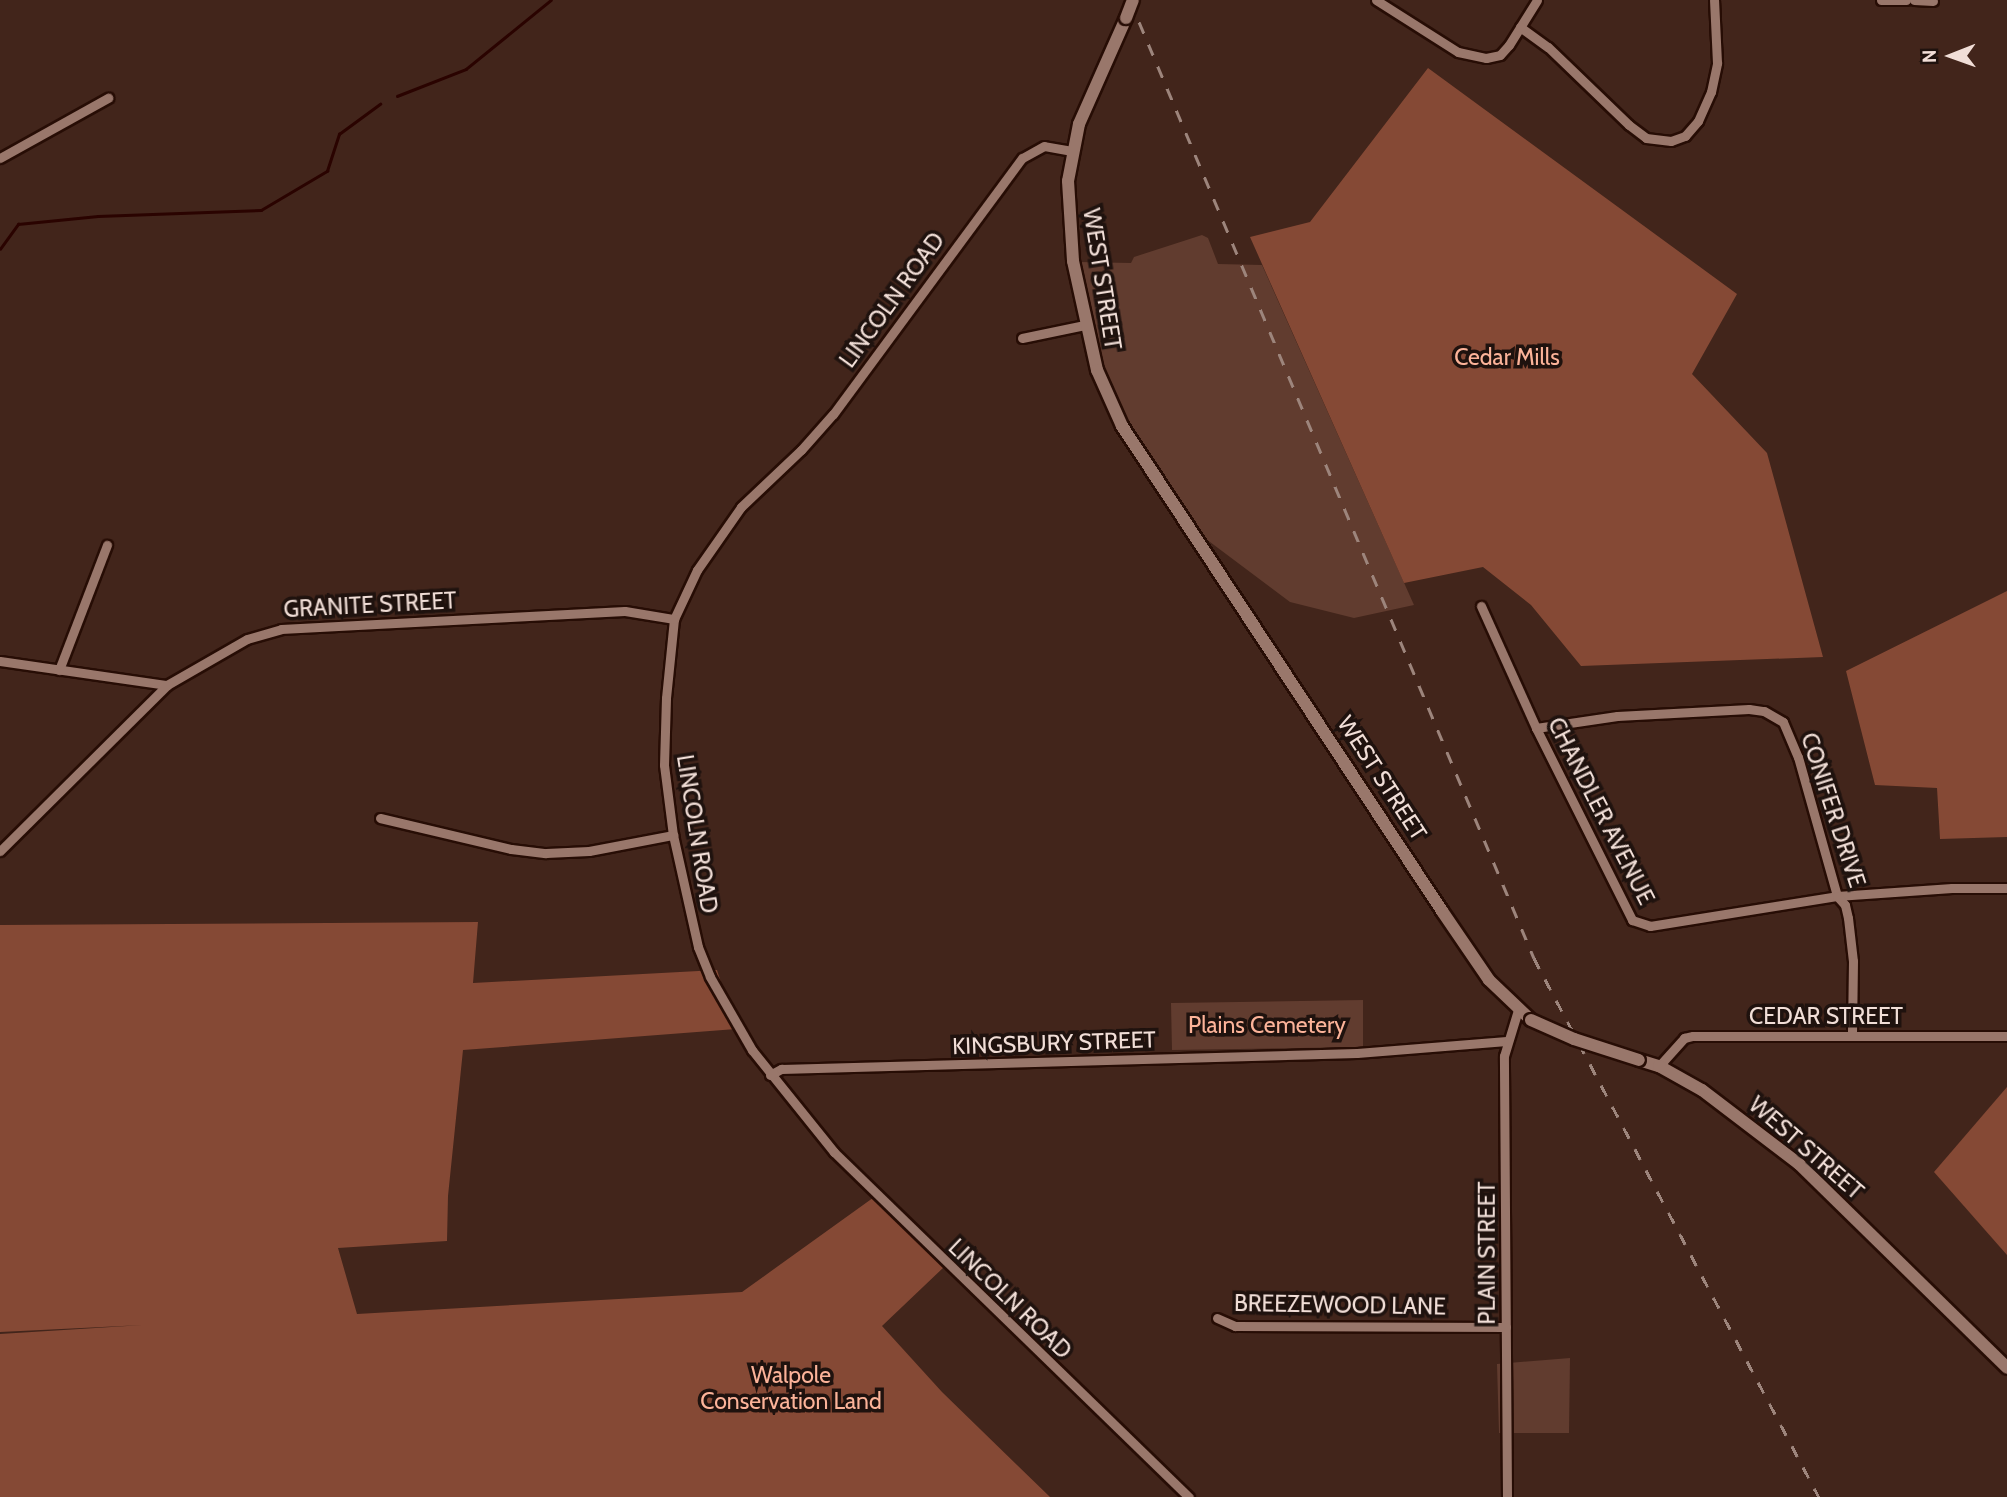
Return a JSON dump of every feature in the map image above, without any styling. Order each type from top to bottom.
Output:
[{"type":"main road","name":"WEST STREET","points":[[1133,0],[1090,96],[1072,151],[1068,203],[1073,261],[1085,325],[1097,370],[1122,425],[1489,980],[1531,1020],[1574,1039],[1659,1066],[1702,1090],[1798,1164],[2007,1368]]},
{"type":"street","points":[[1376,0],[1458,52],[1474,57],[1500,55],[1537,0]]},
{"type":"street","points":[[1520,27],[1548,47],[1637,132],[1657,142],[1671,141],[1685,136],[1698,121],[1711,92],[1717,63],[1714,0]]},
{"type":"street","points":[[1881,0],[1906,0]]},
{"type":"street","points":[[1914,0],[1933,1]]},
{"type":"street","points":[[0,158],[108,98]]},
{"type":"street","name":"LINCOLN ROAD","points":[[1072,151],[1041,146],[1017,163],[833,414],[801,450],[741,507],[696,570],[674,619],[664,737],[674,835],[690,918],[706,967],[729,1014],[770,1075],[834,1152],[1189,1497]]},
{"type":"street","points":[[1022,338],[1085,325]]},
{"type":"street","points":[[60,670],[107,545]]},
{"type":"street","name":"CHANDLER AVENUE","points":[[1481,606],[1536,728],[1625,910],[1633,920],[1650,926],[1837,896],[1952,888],[2007,888]]},
{"type":"street","name":"GRANITE STREET","points":[[0,851],[167,685],[247,639],[281,629],[625,611],[674,619]]},
{"type":"street","points":[[0,662],[167,685]]},
{"type":"street","name":"CONIFER DRIVE","points":[[1536,728],[1618,716],[1749,709],[1775,717],[1786,725],[1798,757],[1837,896],[1845,905],[1848,918],[1853,961],[1852,1035]]},
{"type":"street","points":[[380,818],[511,849],[546,853],[589,851],[674,835]]},
{"type":"street","name":"PLAIN STREET","points":[[1507,1497],[1504,1056],[1518,1010]]},
{"type":"street","name":"CEDAR STREET","points":[[1659,1066],[1686,1037],[2007,1036]]},
{"type":"street","name":"KINGSBURY STREET","points":[[770,1075],[781,1069],[1357,1053],[1507,1041]]},
{"type":"street","name":"BREEZEWOOD LANE","points":[[1217,1318],[1235,1326],[1506,1327]]},
{"type":"green space","name":"Cedar Mills","points":[[1428,68],[1737,294],[1692,374],[1767,453],[1823,657],[1581,666],[1531,605],[1483,567],[1404,583],[1250,237],[1310,222]]},
{"type":"green space","points":[[1202,235],[1208,238],[1218,264],[1262,265],[1414,605],[1354,618],[1290,602],[1182,521],[1119,422],[1100,363],[1079,262],[1131,263],[1134,257]]},
{"type":"green space","points":[[2007,591],[2007,837],[1940,839],[1937,788],[1875,785],[1846,671]]},
{"type":"green space","name":"Walpole Conservation Land","points":[[478,922],[473,983],[717,970],[736,1029],[463,1050],[448,1196],[447,1241],[338,1248],[357,1314],[742,1292],[877,1195],[944,1267],[882,1326],[942,1392],[1050,1497],[0,1497],[0,1334],[143,1325],[0,1332],[0,925]]},
{"type":"green space","name":"Plains Cemetery","points":[[1363,1000],[1363,1047],[1172,1050],[1171,1003]]},
{"type":"green space","points":[[2007,1087],[2007,1255],[1934,1172]]},
{"type":"green space","points":[[1570,1358],[1569,1433],[1499,1433],[1497,1364]]},
{"type":"waterway","points":[[397,96],[466,69],[551,0]]},
{"type":"waterway","points":[[0,249],[18,224],[98,216],[261,210],[327,171],[339,134],[380,104]]},
{"type":"railway","points":[[1130,0],[1534,958],[1819,1497]]}]
